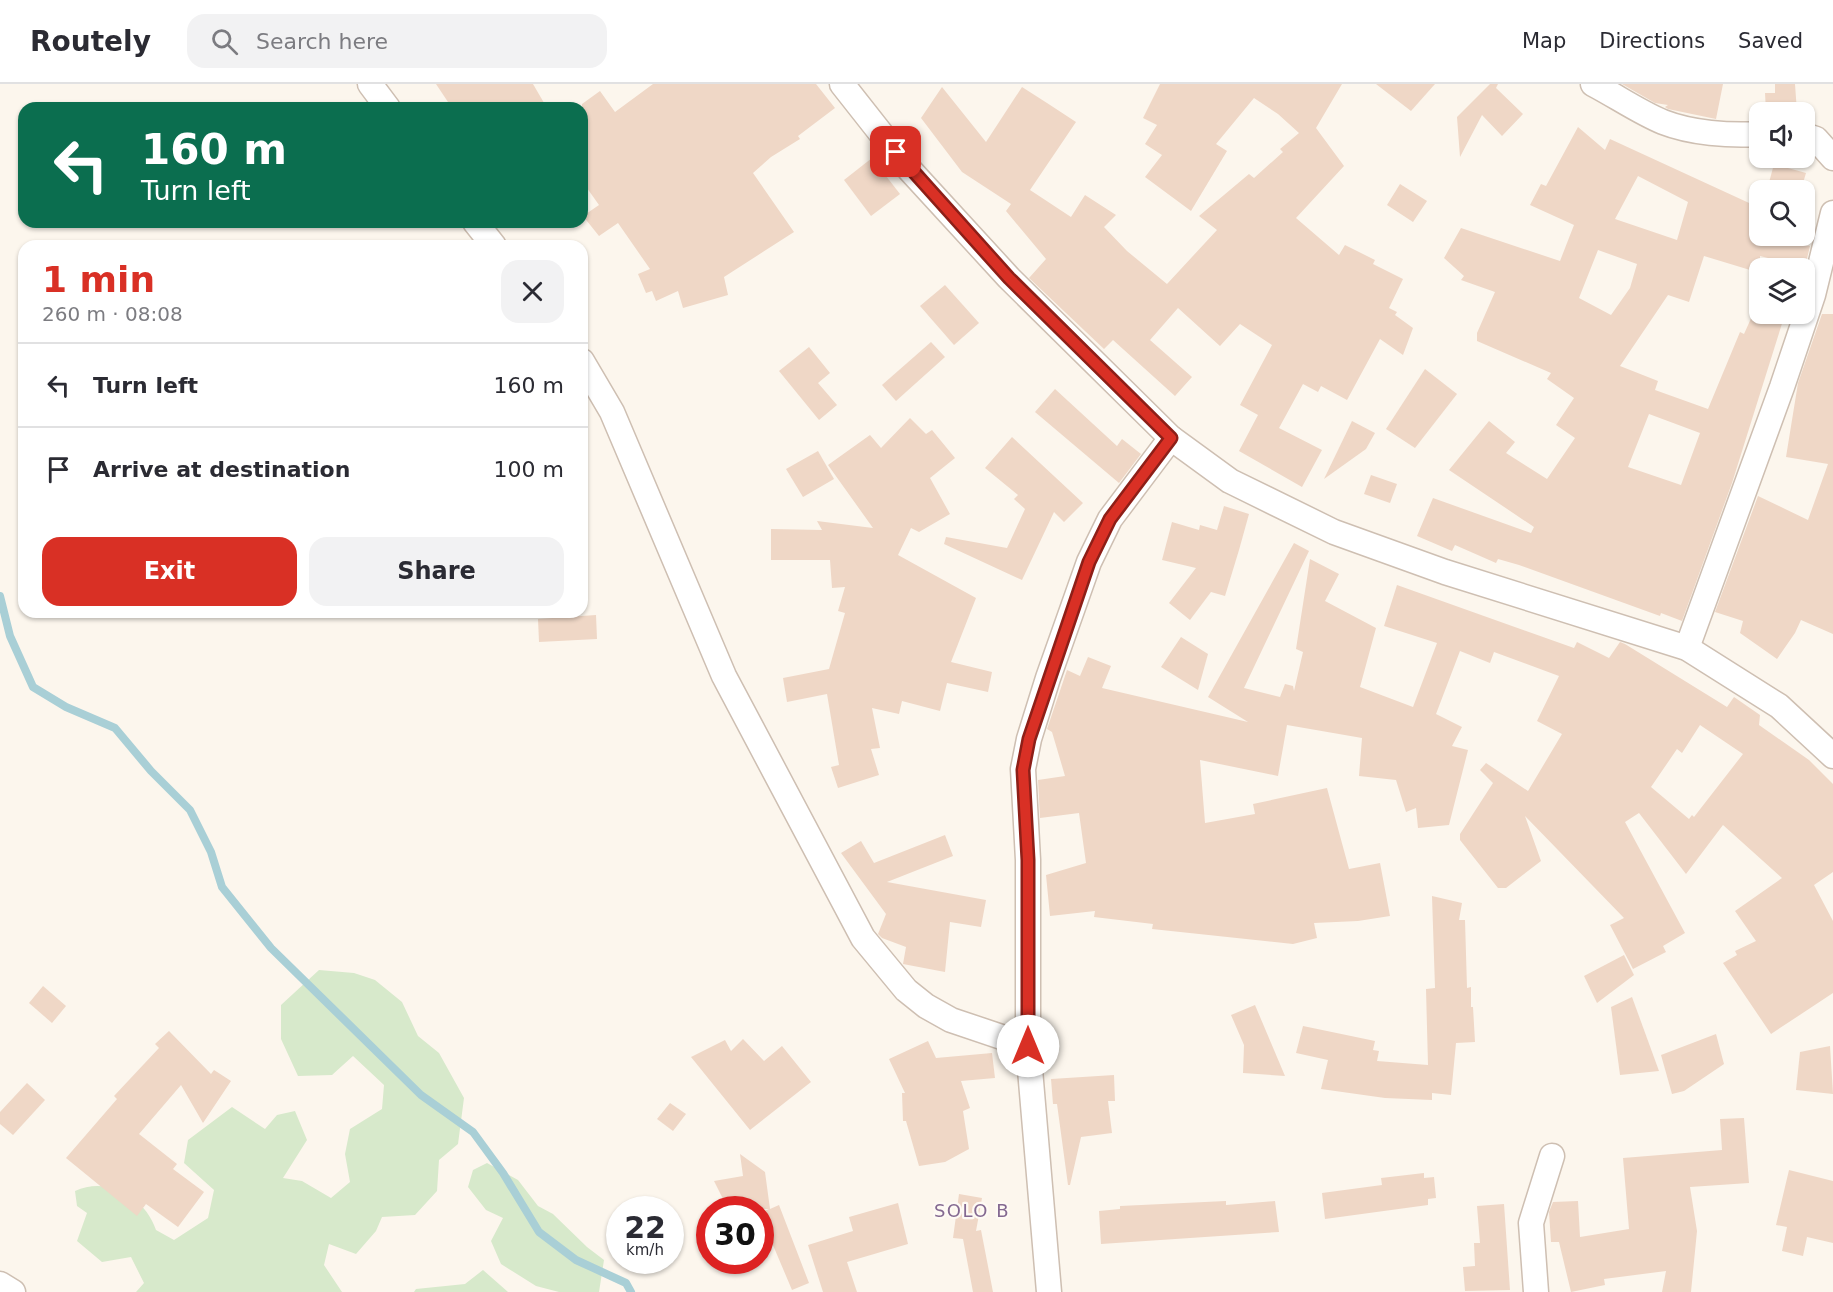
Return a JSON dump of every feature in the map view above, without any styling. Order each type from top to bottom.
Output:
[{"type":"street","points":[[370,84],[384,102]]},
{"type":"street","points":[[842,84],[909,169],[1009,278],[1171,438],[1230,481],[1334,532],[1445,572],[1687,648],[1779,706],[1833,756]]},
{"type":"street","points":[[1593,84],[1663,122],[1692,130],[1749,135]]},
{"type":"street","points":[[1815,139],[1833,158]]},
{"type":"street","points":[[1687,648],[1813,295],[1833,213]]},
{"type":"street","points":[[480,228],[489,240]]},
{"type":"street","points":[[588,371],[612,412],[724,676],[863,938],[906,990],[926,1006],[951,1020],[1028,1046]]},
{"type":"street","points":[[1049,1292],[1028,1046],[1028,860],[1023,770],[1029,739],[1089,562],[1110,519],[1171,438]]},
{"type":"street","points":[[1536,1292],[1531,1223],[1552,1156]]},
{"type":"street","points":[[0,1284],[13,1292]]},
{"type":"green space","points":[[319,970],[354,973],[375,980],[402,1002],[418,1036],[439,1053],[464,1098],[458,1144],[439,1160],[437,1191],[415,1215],[382,1217],[376,1231],[356,1254],[329,1244],[324,1265],[342,1292],[136,1292],[144,1283],[131,1257],[102,1262],[77,1241],[87,1213],[77,1206],[75,1191],[100,1186],[124,1192],[143,1208],[151,1218],[156,1230],[174,1240],[208,1218],[214,1190],[184,1163],[188,1140],[232,1107],[265,1129],[277,1115],[295,1111],[307,1140],[283,1178],[302,1181],[331,1198],[350,1182],[345,1154],[350,1129],[382,1109],[384,1085],[353,1056],[332,1075],[298,1076],[281,1039],[281,1005]]},
{"type":"green space","points":[[487,1163],[518,1180],[538,1206],[553,1214],[604,1260],[599,1292],[559,1292],[536,1286],[501,1264],[491,1241],[503,1218],[486,1210],[468,1187],[473,1170]]},
{"type":"green space","points":[[483,1270],[508,1292],[414,1292],[416,1289],[465,1284]]},
{"type":"building","points":[[436,84],[533,84],[544,102],[448,102]]},
{"type":"building","points":[[653,84],[816,84],[835,108],[798,136],[800,139],[771,157],[753,173],[794,232],[724,277],[728,295],[683,308],[678,291],[656,301],[652,291],[646,293],[638,274],[650,269],[618,223],[599,236],[588,222],[588,213],[599,205],[588,189],[588,102],[585,102],[600,91],[615,112]]},
{"type":"building","points":[[1160,84],[1342,84],[1316,128],[1344,166],[1296,218],[1339,255],[1345,245],[1375,260],[1373,264],[1403,279],[1389,308],[1397,312],[1395,315],[1413,328],[1403,355],[1380,339],[1347,400],[1321,386],[1318,392],[1303,384],[1279,428],[1322,450],[1302,487],[1239,451],[1258,415],[1240,405],[1272,345],[1240,324],[1220,346],[1178,308],[1150,340],[1192,377],[1175,396],[1113,340],[1104,349],[1029,278],[1046,259],[1006,211],[1011,204],[962,172],[921,118],[942,87],[986,142],[1022,87],[1076,122],[1030,190],[1071,217],[1085,195],[1116,215],[1104,227],[1127,251],[1167,284],[1217,230],[1199,216],[1249,174],[1254,178],[1283,152],[1280,149],[1299,133],[1278,114],[1254,98],[1216,144],[1227,151],[1191,211],[1145,177],[1162,155],[1145,144],[1157,125],[1143,118]]},
{"type":"building","points":[[1376,84],[1435,84],[1411,111]]},
{"type":"building","points":[[1490,84],[1498,84],[1496,88],[1523,114],[1502,136],[1482,115],[1460,157],[1457,117]]},
{"type":"building","points":[[1622,84],[1723,84],[1716,119],[1668,109],[1665,107],[1668,105],[1655,103]]},
{"type":"building","points":[[1775,84],[1795,84],[1796,102],[1765,102],[1765,93],[1775,93]]},
{"type":"building","points":[[1578,127],[1605,150],[1610,139],[1749,203],[1749,246],[1810,246],[1807,258],[1760,256],[1760,258],[1749,258],[1749,270],[1704,256],[1689,302],[1668,295],[1620,366],[1658,381],[1655,390],[1708,409],[1740,332],[1744,334],[1749,323],[1782,324],[1732,483],[1682,621],[1661,613],[1660,616],[1519,565],[1498,559],[1496,563],[1455,545],[1452,551],[1417,536],[1433,498],[1531,533],[1534,527],[1449,470],[1489,421],[1515,442],[1506,453],[1547,479],[1575,438],[1556,425],[1574,398],[1547,379],[1551,373],[1477,341],[1477,333],[1495,292],[1461,280],[1464,276],[1444,258],[1461,228],[1560,261],[1574,225],[1530,205],[1541,184],[1546,186]],"holes":[[[1638,176],[1688,202],[1677,240],[1615,219]],[[1598,250],[1637,264],[1630,288],[1611,315],[1579,298]],[[1649,414],[1700,433],[1681,485],[1628,467]]]},
{"type":"building","points":[[872,158],[900,194],[871,216],[844,180]]},
{"type":"building","points":[[1773,168],[1788,168],[1806,173],[1804,180],[1770,180]]},
{"type":"building","points":[[1400,184],[1427,201],[1413,222],[1387,205]]},
{"type":"building","points":[[945,285],[979,323],[954,345],[920,306]]},
{"type":"building","points":[[1822,314],[1833,314],[1833,634],[1801,620],[1777,659],[1740,633],[1743,621],[1715,612],[1758,496],[1808,520],[1828,464],[1786,457],[1798,383]]},
{"type":"building","points":[[931,342],[945,357],[896,401],[882,385]]},
{"type":"building","points":[[809,347],[830,373],[818,383],[837,405],[819,420],[779,371]]},
{"type":"building","points":[[1425,369],[1457,394],[1415,448],[1386,429]]},
{"type":"building","points":[[1055,389],[1117,446],[1122,439],[1141,454],[1119,483],[1035,412]]},
{"type":"building","points":[[910,418],[926,434],[932,430],[955,458],[930,478],[950,514],[919,532],[911,528],[898,555],[976,598],[951,662],[992,672],[988,692],[947,683],[940,711],[902,701],[899,714],[872,708],[880,748],[871,749],[879,775],[838,788],[831,767],[839,765],[827,694],[787,702],[783,678],[829,669],[845,613],[838,611],[845,587],[832,588],[830,560],[771,560],[771,529],[822,530],[817,521],[873,528],[828,465],[870,435],[881,448]]},
{"type":"building","points":[[1352,421],[1375,433],[1366,449],[1324,479]]},
{"type":"building","points":[[1012,437],[1083,503],[1064,522],[1054,512],[1022,580],[944,544],[946,537],[1007,548],[1025,509],[1014,499],[1018,495],[985,468]]},
{"type":"building","points":[[818,451],[834,479],[803,497],[786,469]]},
{"type":"building","points":[[1371,475],[1397,484],[1390,503],[1364,494]]},
{"type":"building","points":[[1224,506],[1249,514],[1239,550],[1225,596],[1211,592],[1190,620],[1169,603],[1196,568],[1162,560],[1172,522],[1199,530],[1200,525],[1217,530]]},
{"type":"building","points":[[1294,543],[1309,551],[1244,688],[1280,697],[1285,684],[1293,686],[1294,691],[1303,652],[1296,649],[1310,559],[1339,574],[1325,601],[1376,628],[1360,687],[1413,707],[1437,643],[1384,626],[1397,585],[1574,648],[1577,642],[1609,658],[1620,642],[1625,644],[1727,707],[1734,697],[1760,715],[1759,725],[1809,760],[1833,784],[1833,872],[1814,885],[1833,921],[1833,993],[1771,1034],[1723,963],[1737,955],[1735,951],[1756,941],[1735,911],[1782,878],[1723,825],[1686,874],[1639,813],[1625,822],[1685,933],[1663,946],[1666,952],[1633,969],[1610,925],[1624,918],[1525,816],[1541,861],[1506,888],[1498,888],[1460,840],[1460,834],[1493,783],[1480,770],[1486,763],[1528,791],[1562,734],[1537,721],[1559,676],[1494,652],[1490,663],[1460,651],[1436,714],[1462,727],[1452,746],[1468,750],[1449,825],[1418,828],[1416,808],[1406,812],[1396,780],[1359,776],[1362,738],[1287,725],[1278,776],[1200,760],[1205,823],[1255,814],[1253,804],[1327,788],[1349,869],[1380,863],[1390,916],[1358,921],[1314,923],[1317,938],[1293,944],[1152,929],[1153,924],[1094,917],[1095,911],[1050,916],[1046,875],[1086,863],[1079,813],[1040,818],[1038,780],[1065,776],[1052,732],[1047,729],[1067,670],[1080,676],[1088,657],[1111,666],[1102,688],[1248,722],[1208,697]],"holes":[[[1700,725],[1743,754],[1694,817],[1692,815],[1689,819],[1651,787],[1677,749],[1682,753]]]},
{"type":"building","points":[[596,615],[597,639],[539,642],[538,619],[588,618],[588,616]]},
{"type":"building","points":[[1181,637],[1208,654],[1198,690],[1161,667]]},
{"type":"building","points":[[945,835],[953,856],[887,882],[986,900],[981,927],[950,922],[945,972],[903,964],[906,947],[882,938],[878,934],[886,914],[841,853],[861,841],[874,863]]},
{"type":"building","points":[[1432,896],[1462,903],[1459,920],[1465,920],[1467,988],[1471,987],[1475,1042],[1456,1043],[1451,1095],[1432,1093],[1432,1100],[1385,1098],[1321,1089],[1328,1060],[1296,1053],[1303,1026],[1375,1041],[1373,1050],[1379,1051],[1377,1061],[1428,1065],[1426,989],[1435,988]]},
{"type":"building","points":[[1624,955],[1634,975],[1597,1003],[1584,976]]},
{"type":"building","points":[[43,986],[66,1006],[52,1023],[29,1003]]},
{"type":"building","points":[[1632,997],[1659,1071],[1620,1075],[1611,1007]]},
{"type":"building","points":[[1255,1005],[1285,1076],[1243,1073],[1244,1045],[1231,1015]]},
{"type":"building","points":[[169,1031],[211,1074],[214,1070],[231,1081],[203,1123],[181,1085],[139,1134],[177,1164],[173,1169],[204,1192],[178,1227],[146,1204],[137,1216],[66,1158],[117,1099],[114,1096],[159,1048],[155,1044]]},
{"type":"building","points":[[1716,1034],[1724,1064],[1684,1091],[1672,1094],[1661,1055]]},
{"type":"building","points":[[743,1039],[764,1061],[782,1046],[811,1082],[750,1130],[691,1057],[725,1040],[731,1051]]},
{"type":"building","points":[[928,1041],[936,1058],[992,1053],[995,1078],[961,1081],[970,1108],[963,1111],[969,1149],[945,1162],[919,1166],[906,1121],[903,1121],[902,1093],[905,1093],[889,1059]]},
{"type":"building","points":[[1830,1046],[1833,1094],[1796,1090],[1800,1052]]},
{"type":"building","points":[[1114,1075],[1115,1101],[1108,1101],[1112,1133],[1081,1137],[1070,1185],[1068,1185],[1057,1104],[1053,1104],[1051,1079]]},
{"type":"building","points":[[27,1083],[45,1100],[13,1135],[0,1124],[0,1112]]},
{"type":"building","points":[[670,1103],[686,1114],[673,1131],[657,1119]]},
{"type":"building","points":[[1744,1118],[1749,1183],[1690,1187],[1697,1231],[1691,1292],[1662,1292],[1666,1271],[1604,1279],[1605,1285],[1571,1292],[1559,1242],[1551,1242],[1549,1212],[1553,1202],[1578,1201],[1580,1237],[1629,1229],[1623,1158],[1722,1150],[1720,1119]]},
{"type":"building","points":[[740,1154],[765,1172],[768,1196],[722,1196],[714,1181],[743,1176]]},
{"type":"building","points":[[1789,1170],[1833,1181],[1833,1243],[1807,1237],[1803,1256],[1782,1251],[1787,1227],[1776,1225]]},
{"type":"building","points":[[1424,1173],[1424,1178],[1434,1177],[1436,1198],[1428,1199],[1428,1205],[1325,1219],[1322,1193],[1382,1185],[1381,1178]]},
{"type":"building","points":[[959,1194],[982,1198],[976,1231],[981,1230],[993,1292],[973,1292],[963,1239],[953,1238]]},
{"type":"building","points":[[1226,1201],[1226,1205],[1275,1201],[1279,1232],[1101,1244],[1099,1211],[1120,1209],[1120,1206]]},
{"type":"building","points":[[898,1203],[908,1244],[847,1262],[857,1292],[823,1292],[808,1245],[853,1231],[849,1217]]},
{"type":"building","points":[[1504,1204],[1510,1290],[1465,1291],[1463,1267],[1475,1266],[1474,1243],[1480,1243],[1477,1206]]},
{"type":"building","points":[[779,1205],[809,1283],[792,1290],[774,1248],[774,1207]]},
{"type":"waterway","points":[[0,596],[10,636],[33,687],[66,707],[115,728],[151,771],[190,810],[211,852],[222,887],[271,948],[421,1095],[473,1132],[503,1173],[539,1232],[576,1260],[626,1283],[631,1292]]},
{"type":"district","name":"SOLO B","points":[[972,1211]]},
{"type":"route","points":[[896,152],[1009,278],[1171,438],[1110,519],[1089,562],[1029,739],[1023,770],[1028,860],[1028,1046]]}]
